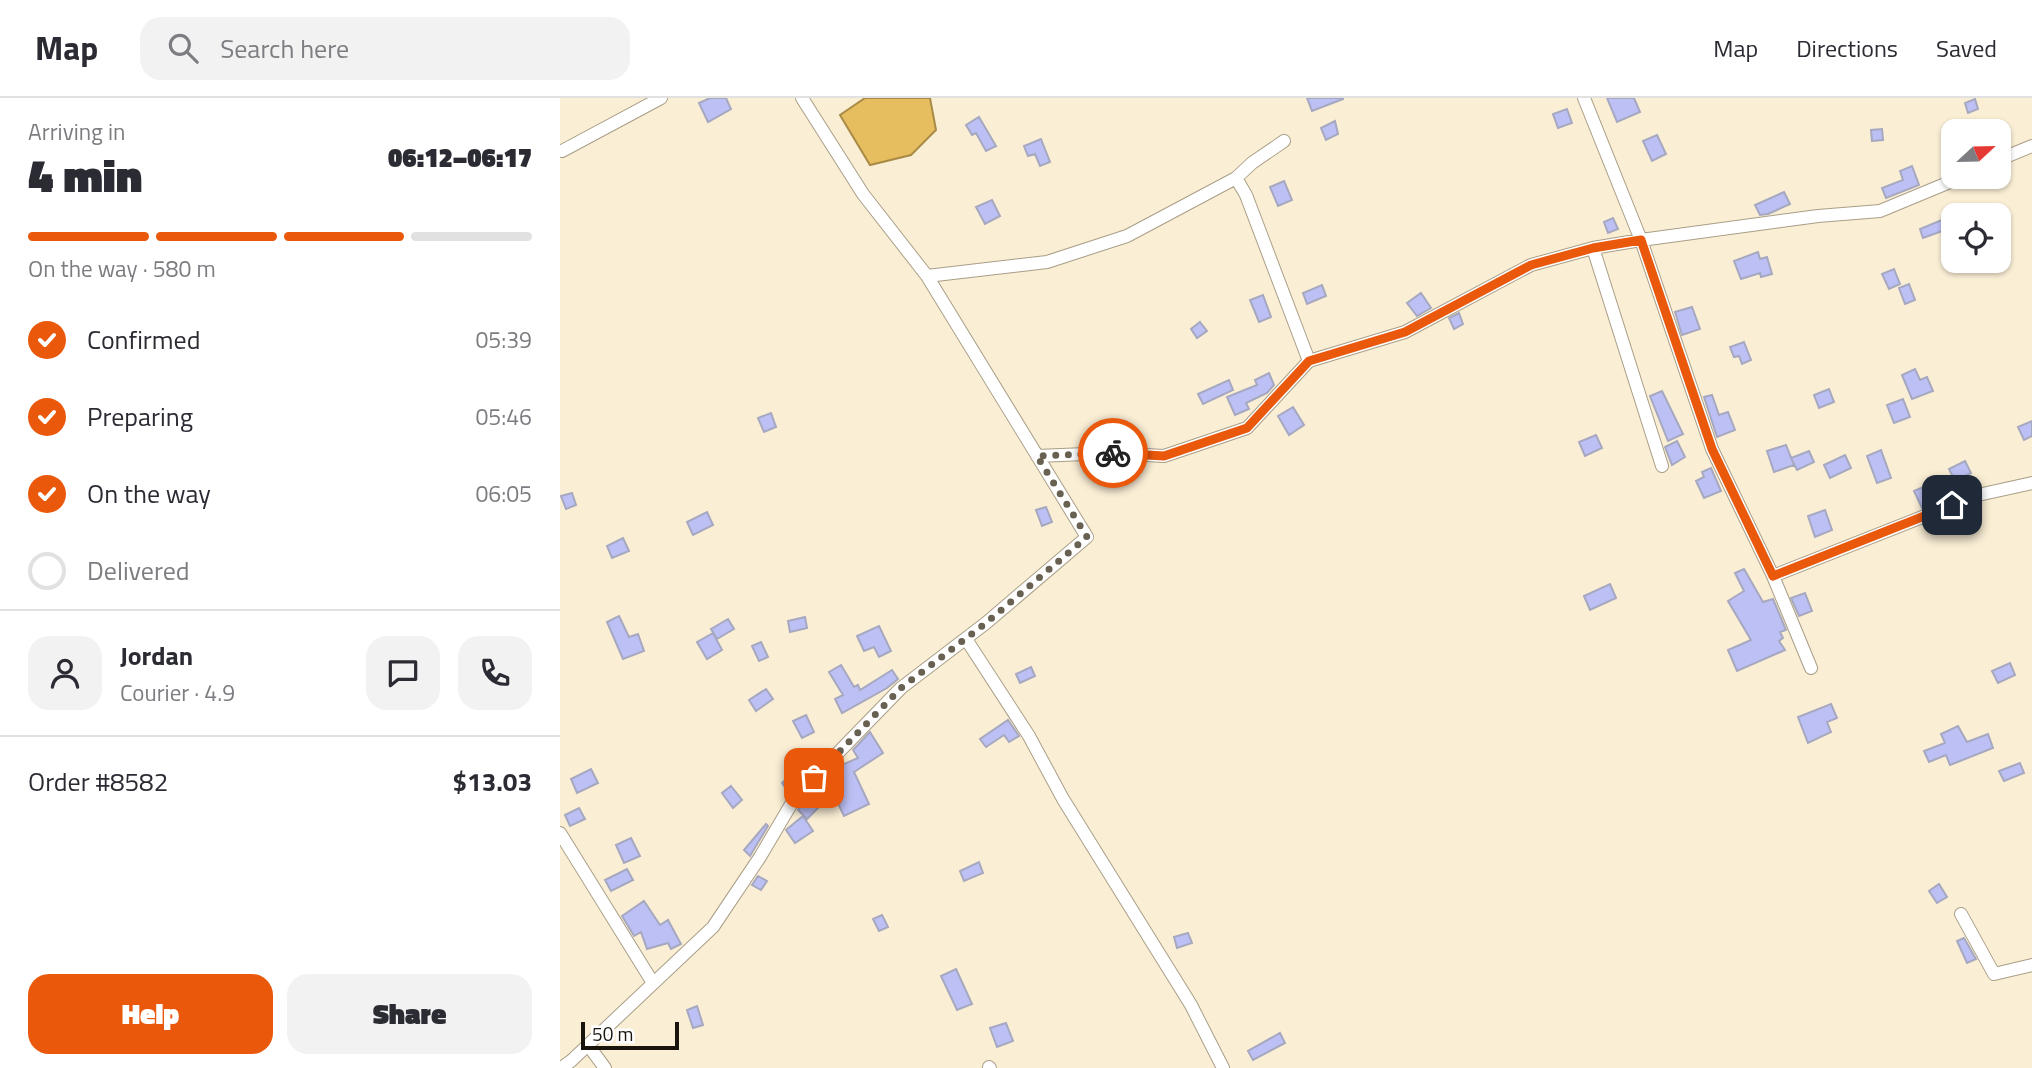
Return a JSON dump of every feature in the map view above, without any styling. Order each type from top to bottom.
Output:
[{"type":"street","points":[[562,151],[661,98]]},
{"type":"street","points":[[561,1068],[713,927],[760,857],[796,796],[901,688],[965,639],[1087,537],[927,276],[863,194],[802,98]]},
{"type":"street","points":[[1584,98],[1641,240],[1712,449],[1773,576],[1811,668]]},
{"type":"street","points":[[927,276],[1047,262],[1127,236],[1236,178],[1252,163],[1284,141]]},
{"type":"street","points":[[2011,155],[2032,146]]},
{"type":"street","points":[[1236,178],[1246,195],[1309,361]]},
{"type":"street","points":[[1037,456],[1110,453],[1164,456],[1247,428],[1309,361],[1405,332],[1531,265],[1593,248],[1641,240],[1818,216],[1880,211],[1941,186]]},
{"type":"street","points":[[1593,248],[1662,466]]},
{"type":"street","points":[[1773,576],[1978,495],[2032,483]]},
{"type":"street","points":[[965,639],[1028,736],[1063,799],[1191,1005],[1223,1068]]},
{"type":"street","points":[[560,832],[653,983]]},
{"type":"street","points":[[1961,914],[1994,974],[2032,965]]},
{"type":"street","points":[[588,1045],[604,1068]]},
{"type":"shaded area","points":[[865,98],[930,98],[936,130],[911,155],[870,165],[840,115]]},
{"type":"building","points":[[710,98],[726,98],[731,109],[708,122],[699,103]]},
{"type":"building","points":[[1307,98],[1343,98],[1343,99],[1312,111]]},
{"type":"building","points":[[1607,98],[1634,98],[1640,112],[1617,122]]},
{"type":"building","points":[[1975,99],[1978,109],[1968,113],[1965,103]]},
{"type":"building","points":[[1567,109],[1572,123],[1558,128],[1553,114]]},
{"type":"building","points":[[979,117],[996,146],[986,151],[976,133],[972,135],[966,125]]},
{"type":"building","points":[[1335,121],[1338,134],[1326,140],[1321,128]]},
{"type":"building","points":[[1882,129],[1883,140],[1872,141],[1871,130]]},
{"type":"building","points":[[1657,135],[1666,154],[1652,161],[1643,141]]},
{"type":"building","points":[[1041,139],[1050,162],[1040,166],[1035,154],[1028,156],[1024,146]]},
{"type":"building","points":[[1912,166],[1919,185],[1886,198],[1882,188],[1903,180],[1900,171]]},
{"type":"building","points":[[1284,181],[1292,200],[1278,206],[1270,187]]},
{"type":"building","points":[[1784,192],[1790,204],[1760,215],[1755,205]]},
{"type":"building","points":[[992,200],[1000,216],[985,224],[976,207]]},
{"type":"building","points":[[1613,218],[1618,229],[1608,233],[1604,222]]},
{"type":"building","points":[[1941,220],[1941,232],[1923,238],[1920,229]]},
{"type":"building","points":[[1758,252],[1760,259],[1767,257],[1772,274],[1761,277],[1760,273],[1741,279],[1734,261]]},
{"type":"building","points":[[1894,269],[1900,284],[1889,289],[1882,274]]},
{"type":"building","points":[[1909,284],[1915,300],[1905,304],[1899,288]]},
{"type":"building","points":[[1322,285],[1326,296],[1307,304],[1303,293]]},
{"type":"building","points":[[1421,293],[1431,308],[1417,316],[1407,303]]},
{"type":"building","points":[[1263,295],[1271,317],[1259,322],[1250,300]]},
{"type":"building","points":[[1692,307],[1700,329],[1682,335],[1675,312]]},
{"type":"building","points":[[1459,313],[1463,324],[1454,329],[1449,318]]},
{"type":"building","points":[[1200,322],[1207,331],[1197,338],[1191,329]]},
{"type":"building","points":[[1744,342],[1751,360],[1742,364],[1739,356],[1734,357],[1730,347]]},
{"type":"building","points":[[1915,369],[1920,380],[1927,377],[1933,391],[1912,399],[1902,375]]},
{"type":"building","points":[[1269,373],[1274,385],[1267,393],[1246,403],[1249,409],[1235,415],[1227,397],[1257,385],[1255,380]]},
{"type":"building","points":[[1229,380],[1233,390],[1203,404],[1198,394]]},
{"type":"building","points":[[1829,389],[1834,402],[1819,408],[1814,395]]},
{"type":"building","points":[[1662,391],[1683,434],[1668,441],[1650,396]]},
{"type":"building","points":[[1712,395],[1719,415],[1728,412],[1735,430],[1717,437],[1704,397]]},
{"type":"building","points":[[1903,399],[1910,417],[1894,423],[1887,405]]},
{"type":"building","points":[[1293,407],[1304,425],[1289,435],[1278,416]]},
{"type":"building","points":[[771,413],[776,427],[764,432],[758,418]]},
{"type":"building","points":[[2032,421],[2032,436],[2024,440],[2018,427]]},
{"type":"building","points":[[1596,435],[1602,448],[1585,456],[1579,442]]},
{"type":"building","points":[[1677,441],[1685,457],[1672,465],[1665,447]]},
{"type":"building","points":[[1786,445],[1794,465],[1774,472],[1767,451]]},
{"type":"building","points":[[1881,450],[1891,478],[1877,483],[1867,456]]},
{"type":"building","points":[[1809,451],[1814,462],[1797,470],[1791,458]]},
{"type":"building","points":[[1845,455],[1851,468],[1830,478],[1824,465]]},
{"type":"building","points":[[1965,461],[1971,473],[1955,481],[1949,469]]},
{"type":"building","points":[[1711,468],[1721,491],[1704,498],[1696,481],[1704,477],[1702,472]]},
{"type":"building","points":[[1939,480],[1947,498],[1922,508],[1914,491]]},
{"type":"building","points":[[572,493],[576,505],[566,509],[561,496]]},
{"type":"building","points":[[1046,507],[1052,522],[1042,526],[1036,510]]},
{"type":"building","points":[[1825,510],[1832,530],[1815,537],[1808,516]]},
{"type":"building","points":[[707,512],[713,525],[693,535],[687,522]]},
{"type":"building","points":[[623,538],[629,551],[612,558],[607,546]]},
{"type":"building","points":[[1744,569],[1763,602],[1773,599],[1786,630],[1780,632],[1783,638],[1779,641],[1785,650],[1737,671],[1728,650],[1751,640],[1728,601],[1744,591],[1735,573]]},
{"type":"building","points":[[1610,584],[1616,598],[1590,610],[1584,596]]},
{"type":"building","points":[[1805,593],[1812,611],[1799,616],[1791,598]]},
{"type":"building","points":[[619,616],[629,637],[638,634],[644,651],[623,659],[607,622]]},
{"type":"building","points":[[805,617],[807,628],[790,632],[788,621]]},
{"type":"building","points":[[728,619],[734,629],[717,639],[711,629]]},
{"type":"building","points":[[879,626],[891,651],[879,657],[874,647],[864,651],[857,636]]},
{"type":"building","points":[[713,633],[722,650],[707,659],[697,642]]},
{"type":"building","points":[[761,642],[768,657],[759,661],[752,646]]},
{"type":"building","points":[[2010,663],[2015,675],[1998,683],[1992,671]]},
{"type":"building","points":[[841,665],[854,687],[858,685],[860,690],[892,670],[898,679],[842,713],[835,699],[843,695],[829,672]]},
{"type":"building","points":[[1031,667],[1035,676],[1020,683],[1016,674]]},
{"type":"building","points":[[766,689],[773,699],[756,711],[749,700]]},
{"type":"building","points":[[1831,704],[1837,718],[1827,722],[1831,732],[1808,743],[1798,717]]},
{"type":"building","points":[[806,715],[814,732],[802,738],[793,721]]},
{"type":"building","points":[[1008,720],[1019,736],[1009,742],[1004,735],[986,747],[980,739]]},
{"type":"building","points":[[1958,726],[1967,742],[1988,734],[1993,748],[1950,765],[1946,755],[1929,762],[1924,751],[1945,743],[1941,734]]},
{"type":"building","points":[[870,732],[883,753],[854,772],[869,804],[844,816],[833,793],[828,798],[821,783],[835,768],[858,758],[853,750]]},
{"type":"building","points":[[2020,763],[2024,773],[2004,781],[1999,771]]},
{"type":"building","points":[[591,769],[598,783],[577,793],[571,779]]},
{"type":"building","points":[[793,773],[799,780],[788,792],[782,783]]},
{"type":"building","points":[[731,786],[742,800],[733,808],[722,793]]},
{"type":"building","points":[[810,794],[820,806],[807,819],[798,810]]},
{"type":"building","points":[[579,808],[585,819],[570,826],[565,815]]},
{"type":"building","points":[[803,816],[813,831],[795,843],[786,830]]},
{"type":"building","points":[[766,824],[768,826],[750,856],[744,850]]},
{"type":"building","points":[[631,838],[640,856],[624,863],[616,845]]},
{"type":"building","points":[[979,862],[983,873],[964,881],[960,871]]},
{"type":"building","points":[[627,869],[633,880],[611,891],[605,880]]},
{"type":"building","points":[[758,876],[767,881],[761,890],[752,885]]},
{"type":"building","points":[[1939,884],[1947,897],[1937,903],[1929,891]]},
{"type":"building","points":[[644,901],[660,925],[668,920],[681,944],[671,949],[668,943],[647,949],[641,932],[634,936],[622,916]]},
{"type":"building","points":[[882,915],[888,927],[879,931],[873,919]]},
{"type":"building","points":[[1188,933],[1192,943],[1177,948],[1174,937]]},
{"type":"building","points":[[1964,938],[1976,959],[1967,963],[1957,941]]},
{"type":"building","points":[[956,969],[972,1004],[957,1010],[941,976]]},
{"type":"building","points":[[697,1006],[703,1025],[693,1028],[687,1010]]},
{"type":"building","points":[[1006,1023],[1013,1041],[997,1047],[990,1028]]},
{"type":"building","points":[[1280,1033],[1285,1043],[1253,1060],[1248,1051]]},
{"type":"way so far","points":[[814,778],[901,688],[986,623],[1087,537],[1037,456],[1113,453]]},
{"type":"route","points":[[1113,453],[1164,456],[1247,428],[1309,361],[1405,332],[1531,265],[1593,248],[1641,240],[1678,356],[1712,449],[1773,576],[1952,505]]}]
